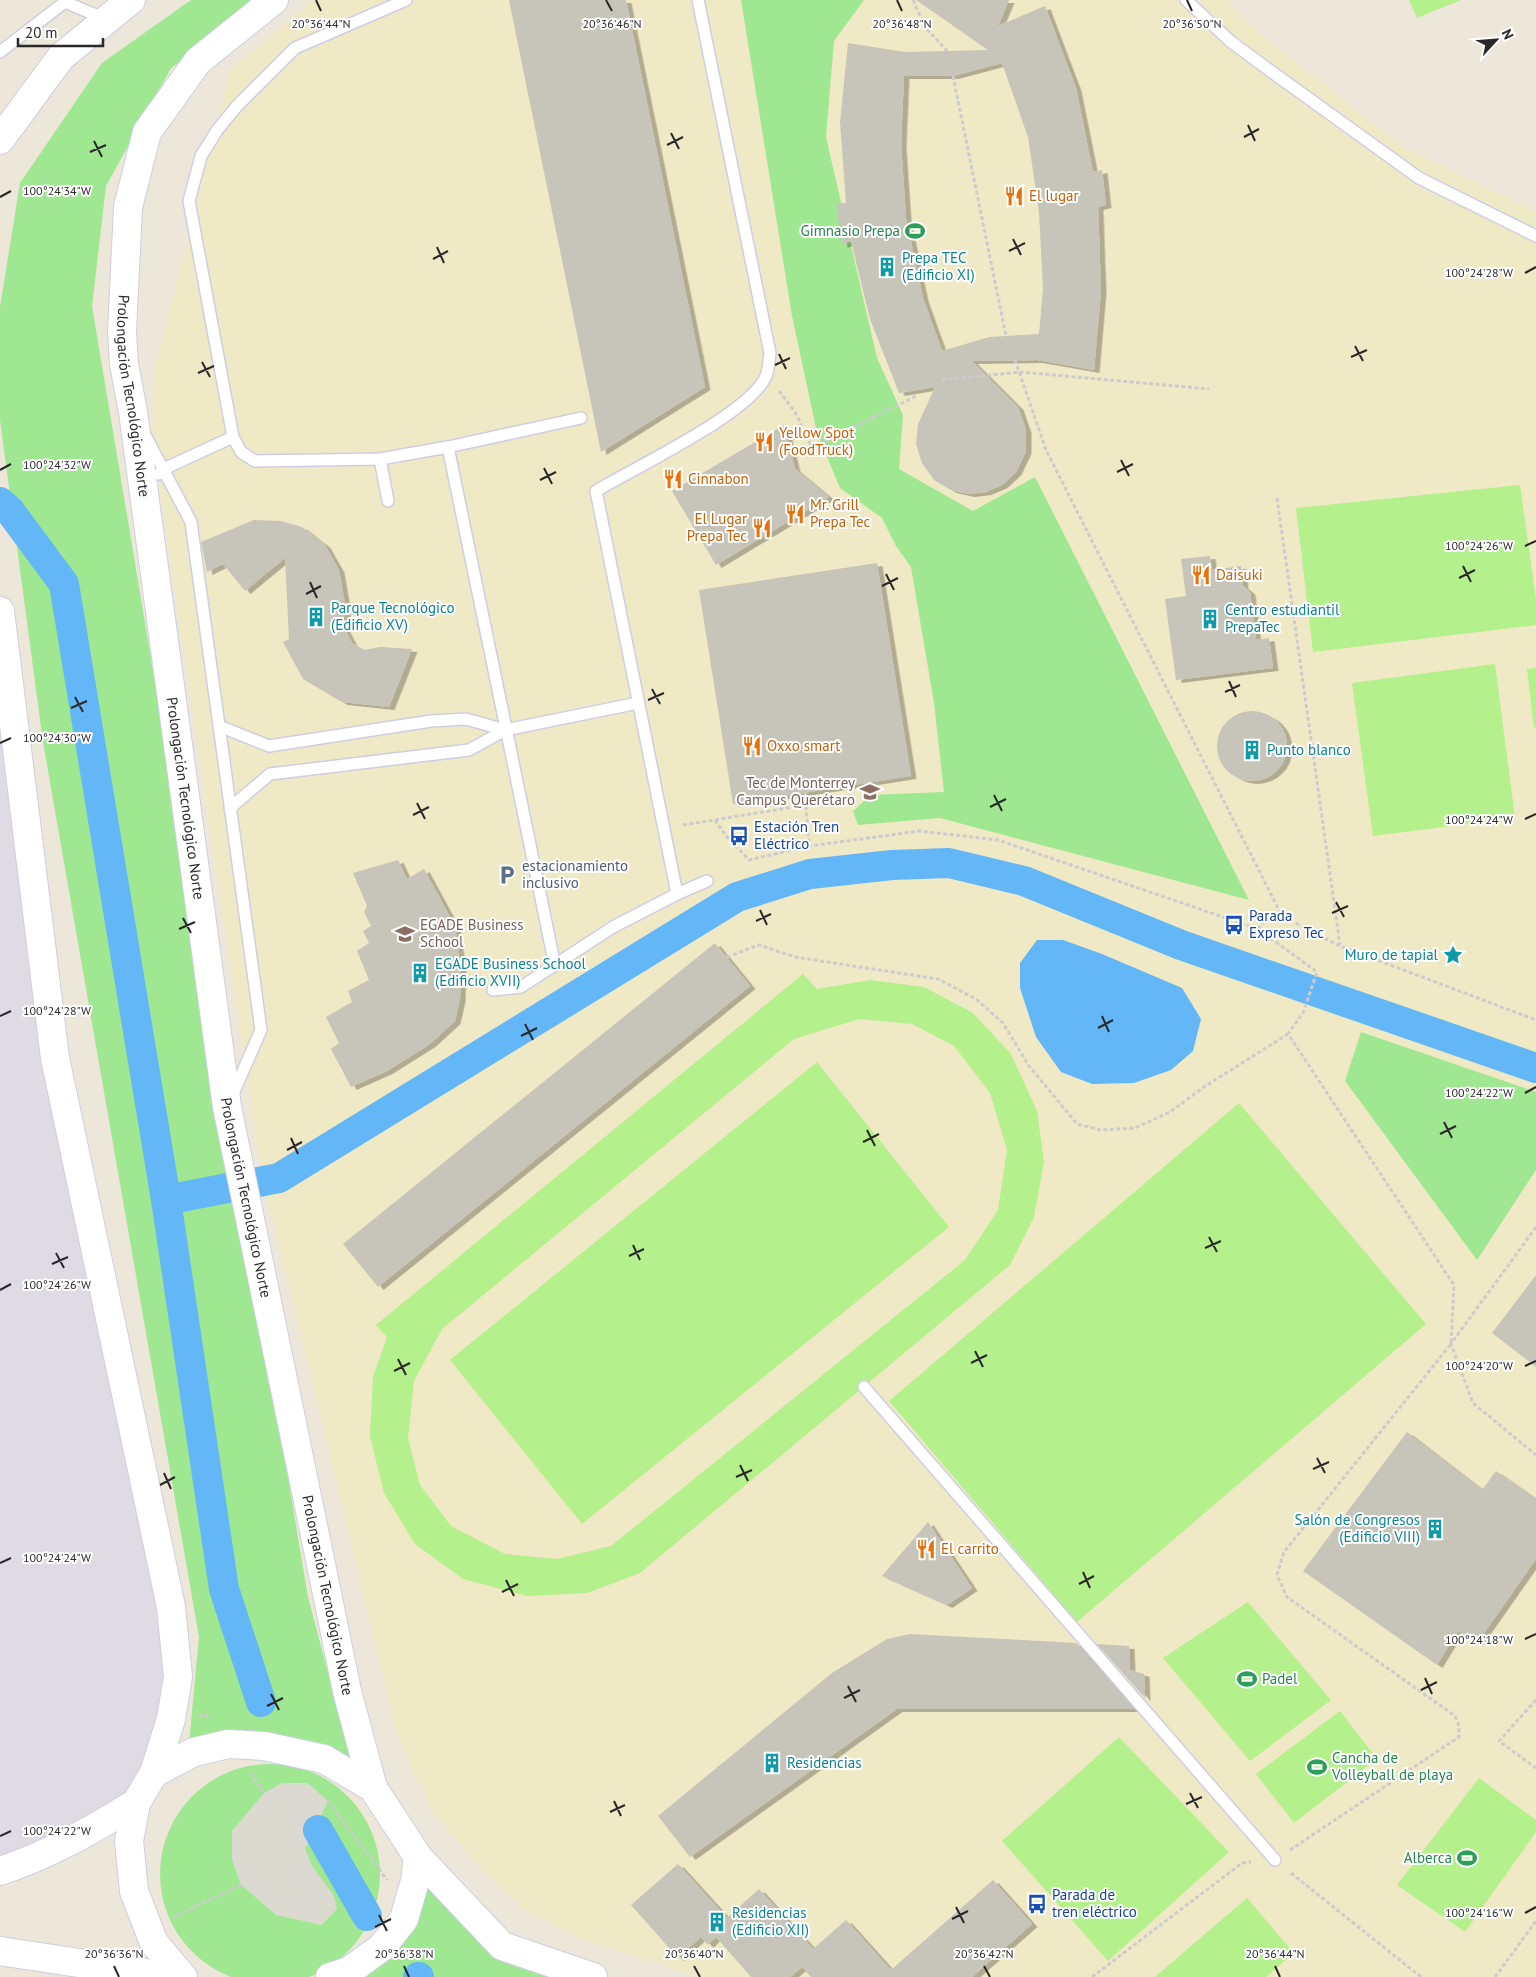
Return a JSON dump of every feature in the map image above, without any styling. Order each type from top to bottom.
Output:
[{"type":"main road","points":[[0,140],[61,58],[131,0]]},
{"type":"main road","name":"Prolongación Tecnológico Norte","points":[[274,0],[198,61],[147,132],[128,217],[122,332],[124,364],[132,412],[153,478],[227,1107],[347,1691],[373,1788]]},
{"type":"main road","points":[[0,611],[55,1058],[171,1607],[178,1677],[170,1719],[154,1773],[136,1803],[129,1841],[134,1891],[154,1943],[183,1977]]},
{"type":"main road","points":[[154,1773],[194,1752],[228,1744],[264,1746],[324,1759],[373,1788],[418,1857],[502,1946],[593,1977]]},
{"type":"main road","points":[[0,1871],[34,1860],[88,1832],[136,1803]]},
{"type":"main road","points":[[330,1977],[350,1972],[382,1947],[404,1919],[415,1881],[418,1857]]},
{"type":"main road","points":[[0,1951],[172,1977]]},
{"type":"lane","points":[[406,0],[295,48],[237,106],[218,129],[201,156],[189,201],[233,437],[241,452],[255,461],[380,459],[448,447],[581,418]]},
{"type":"lane","points":[[677,894],[596,491],[723,419],[760,387],[767,375],[770,353],[698,0]]},
{"type":"lane","points":[[1186,0],[1230,40],[1265,68],[1419,178],[1536,236]]},
{"type":"lane","points":[[0,52],[65,2],[106,20]]},
{"type":"lane","points":[[227,1107],[261,1030],[191,522],[153,478],[233,437]]},
{"type":"lane","points":[[448,447],[555,966]]},
{"type":"lane","points":[[380,459],[388,502]]},
{"type":"lane","points":[[230,808],[270,774],[469,750],[506,730],[638,703]]},
{"type":"lane","points":[[219,726],[269,746],[432,721],[466,719],[506,730]]},
{"type":"lane","points":[[493,990],[521,987],[613,927],[677,894],[707,881]]},
{"type":"lane","points":[[864,1387],[1275,1860]]},
{"type":"path","points":[[913,0],[925,27],[947,51]]},
{"type":"path","points":[[953,76],[1006,336]]},
{"type":"path","points":[[1015,360],[1046,450],[1282,916]]},
{"type":"path","points":[[942,380],[1020,372],[1209,389]]},
{"type":"path","points":[[767,375],[795,412],[811,445],[820,446],[916,396]]},
{"type":"path","points":[[1277,498],[1340,946]]},
{"type":"path","points":[[805,792],[809,846]]},
{"type":"path","points":[[664,830],[806,805]]},
{"type":"path","points":[[715,820],[726,836],[749,860],[809,846],[920,831],[998,840],[1258,929],[1317,972],[1303,1013],[1288,1034],[1204,1087],[1170,1112],[1135,1128],[1101,1130],[1077,1124],[1029,1066],[1003,1024],[976,999],[938,979],[795,957],[759,945],[727,957]]},
{"type":"path","points":[[1258,929],[1267,917],[1282,916],[1340,946],[1536,1020]]},
{"type":"path","points":[[1288,1034],[1454,1285],[1451,1344],[1473,1403],[1536,1455]]},
{"type":"path","points":[[1421,1977],[1275,1860],[1459,1737],[1459,1726],[1455,1716],[1287,1597],[1277,1575],[1284,1552],[1451,1344],[1536,1228]]},
{"type":"path","points":[[1536,1700],[1500,1741],[1536,1768]]},
{"type":"path","points":[[1092,1977],[1242,1863]]},
{"type":"path","points":[[1495,1977],[1536,1921]]},
{"type":"shaded area","name":"Tec de Monterrey Campus Querétaro","points":[[313,0],[1227,0],[1256,31],[1404,147],[1536,212],[1536,1977],[702,1977],[578,1938],[526,1911],[474,1861],[434,1813],[398,1739],[268,1198],[257,1143],[152,440],[154,371],[230,71]]},
{"type":"shaded area","points":[[0,611],[55,1058],[178,1677],[136,1803],[0,1871]]},
{"type":"shaded area","points":[[282,1783],[308,1783],[328,1801],[305,1849],[313,1867],[334,1896],[337,1909],[322,1925],[276,1915],[241,1885],[232,1859],[232,1831],[264,1793]]},
{"type":"green space","points":[[191,0],[266,0],[171,68],[106,186],[92,306],[308,1597],[353,1767],[189,1743],[199,1637],[43,742],[0,420],[0,307],[20,183],[102,63]]},
{"type":"green space","points":[[741,0],[864,0],[834,41],[826,137],[877,358],[903,415],[899,469],[973,511],[1035,477],[1249,900],[940,818],[858,825],[853,811],[871,795],[944,792],[934,703],[911,567],[896,546],[882,518],[840,488],[817,433],[792,316]]},
{"type":"green space","points":[[1409,0],[1461,0],[1417,18]]},
{"type":"green space","points":[[1520,485],[1536,599],[1536,625],[1313,652],[1296,508]]},
{"type":"green space","points":[[1495,664],[1515,818],[1373,836],[1352,683]]},
{"type":"green space","points":[[1536,668],[1536,727],[1534,728],[1527,669]]},
{"type":"green space","points":[[803,974],[817,989],[870,980],[924,987],[973,1013],[1011,1054],[1037,1111],[1044,1162],[1034,1217],[1010,1265],[640,1573],[587,1593],[527,1596],[463,1579],[415,1544],[384,1493],[370,1436],[373,1377],[387,1337],[376,1325]],"holes":[[[859,1019],[912,1024],[954,1046],[990,1093],[1007,1150],[998,1210],[965,1260],[611,1546],[557,1559],[505,1554],[451,1526],[420,1485],[408,1438],[414,1381],[442,1329],[794,1039]]]},
{"type":"green space","points":[[1361,1032],[1536,1092],[1536,1170],[1477,1260],[1345,1081]]},
{"type":"green space","points":[[817,1062],[949,1227],[582,1524],[450,1360]]},
{"type":"green space","points":[[1239,1103],[1426,1324],[1077,1622],[889,1401]]},
{"type":"green space","name":"Padel","points":[[1248,1602],[1331,1700],[1250,1761],[1163,1658]]},
{"type":"green space","name":"Cancha de Volleyball de playa","points":[[1340,1711],[1377,1759],[1294,1823],[1256,1774]]},
{"type":"green space","points":[[1119,1737],[1229,1852],[1108,1961],[1002,1841]]},
{"type":"green space","points":[[270,1764],[291,1766],[322,1777],[348,1796],[367,1822],[378,1853],[380,1874],[378,1895],[367,1926],[348,1952],[322,1971],[291,1982],[270,1984],[249,1982],[218,1971],[192,1952],[173,1926],[162,1895],[160,1874],[162,1853],[173,1822],[192,1796],[218,1777],[249,1766]]},
{"type":"green space","name":"Alberca","points":[[1479,1778],[1536,1820],[1536,1832],[1465,1932],[1397,1885]]},
{"type":"green space","points":[[426,1883],[557,1977],[366,1977],[387,1958]]},
{"type":"green space","points":[[1247,1898],[1294,1953],[1266,1977],[1155,1977]]},
{"type":"water","points":[[1037,940],[1063,940],[1102,954],[1182,988],[1201,1019],[1193,1051],[1171,1070],[1134,1083],[1092,1084],[1061,1072],[1036,1037],[1020,988],[1020,963]]},
{"type":"building","points":[[509,0],[626,0],[705,387],[601,452]]},
{"type":"building","name":"Prepa TEC (Edificio XI)","points":[[916,0],[1009,0],[998,26],[1045,6],[1076,88],[1093,172],[1102,170],[1106,205],[1098,207],[1101,291],[1094,370],[1037,360],[972,361],[1018,407],[1026,430],[1026,451],[1016,472],[1002,485],[986,492],[969,494],[951,490],[934,480],[922,463],[916,444],[918,424],[935,387],[899,393],[870,319],[851,241],[842,245],[836,203],[846,203],[840,122],[848,43],[905,52],[988,50]],"holes":[[[1002,63],[1028,137],[1039,212],[1043,289],[1039,334],[989,337],[942,351],[923,298],[906,218],[901,144],[904,76],[953,76]]]},
{"type":"building","points":[[784,425],[795,469],[829,497],[716,565],[672,491]]},
{"type":"building","name":"Parque Tecnológico (Edificio XV)","points":[[254,520],[281,521],[302,527],[325,545],[339,570],[346,610],[342,624],[352,643],[364,650],[380,647],[412,649],[389,707],[342,702],[303,679],[283,642],[289,639],[285,558],[245,591],[223,564],[207,572],[201,542]]},
{"type":"building","name":"Centro estudiantil PrepaTec","points":[[1210,556],[1212,570],[1241,566],[1243,586],[1250,592],[1256,640],[1269,638],[1273,668],[1176,680],[1165,599],[1186,596],[1181,559]]},
{"type":"building","points":[[877,563],[911,776],[733,804],[699,590]]},
{"type":"building","name":"Punto blanco","points":[[1252,711],[1271,717],[1281,727],[1287,746],[1281,765],[1271,775],[1252,781],[1233,775],[1223,765],[1217,746],[1223,727],[1233,717]]},
{"type":"building","name":"EGADE Business School (Edificio XVII)","points":[[398,860],[407,879],[424,869],[455,926],[461,967],[460,999],[455,1021],[430,1044],[387,1071],[351,1087],[331,1049],[339,1043],[326,1017],[352,1002],[348,991],[369,980],[357,951],[369,943],[363,931],[371,926],[364,912],[367,906],[353,873]]},
{"type":"building","points":[[715,943],[750,986],[378,1287],[343,1244]]},
{"type":"building","points":[[1536,1275],[1536,1367],[1492,1333]]},
{"type":"building","name":"Salón de Congresos (Edificio VIII)","points":[[1407,1432],[1482,1490],[1496,1471],[1536,1499],[1536,1559],[1477,1643],[1458,1631],[1437,1665],[1303,1571]]},
{"type":"building","name":"El carrito","points":[[928,1522],[972,1588],[947,1605],[882,1576]]},
{"type":"building","name":"Residencias","points":[[910,1634],[1076,1643],[1134,1709],[897,1709],[690,1857],[658,1816],[832,1673],[887,1639]]},
{"type":"building","points":[[1097,1644],[1129,1646],[1130,1670],[1144,1674],[1145,1698]]},
{"type":"building","name":"Residencias (Edificio XII)","points":[[678,1864],[727,1918],[759,1889],[813,1949],[846,1920],[891,1970],[993,1880],[1032,1924],[972,1977],[811,1977],[802,1967],[790,1977],[751,1977],[716,1937],[708,1945],[701,1937],[678,1958],[631,1905]]},
{"type":"waterway","points":[[0,502],[10,511],[64,584],[166,1200],[224,1589],[261,1702]]},
{"type":"waterway","points":[[166,1200],[279,1178],[737,897],[810,874],[892,865],[949,863],[1024,881],[1181,945],[1536,1068]]},
{"type":"waterway","points":[[318,1830],[367,1916]]},
{"type":"place","name":"El lugar","points":[[1014,196]]},
{"type":"place","name":"Gimnasio Prepa","points":[[915,231]]},
{"type":"place","name":"Prepa TEC (Edificio XI)","points":[[887,267]]},
{"type":"place","name":"Yellow Spot (FoodTruck)","points":[[764,442]]},
{"type":"place","name":"Cinnabon","points":[[673,479]]},
{"type":"place","name":"Mr. Grill Prepa Tec","points":[[795,514]]},
{"type":"place","name":"El Lugar Prepa Tec","points":[[762,528]]},
{"type":"place","name":"Daisuki","points":[[1201,575]]},
{"type":"place","name":"Parque Tecnológico (Edificio XV)","points":[[316,617]]},
{"type":"place","name":"Centro estudiantil PrepaTec","points":[[1210,619]]},
{"type":"place","name":"Oxxo smart","points":[[752,746]]},
{"type":"place","name":"Punto blanco","points":[[1252,750]]},
{"type":"place","name":"Tec de Monterrey Campus Querétaro","points":[[870,792]]},
{"type":"place","name":"Estación Tren Eléctrico","points":[[739,836]]},
{"type":"place","name":"estacionamiento inclusivo","points":[[507,875]]},
{"type":"place","name":"Parada Expreso Tec","points":[[1234,925]]},
{"type":"place","name":"EGADE Business School","points":[[405,934]]},
{"type":"place","name":"Muro de tapial","points":[[1453,955]]},
{"type":"place","name":"EGADE Business School (Edificio XVII)","points":[[420,973]]},
{"type":"place","name":"Salón de Congresos (Edificio VIII)","points":[[1435,1529]]},
{"type":"place","name":"El carrito","points":[[926,1549]]},
{"type":"place","name":"Padel","points":[[1247,1679]]},
{"type":"place","name":"Residencias","points":[[772,1763]]},
{"type":"place","name":"Cancha de Volleyball de playa","points":[[1317,1767]]},
{"type":"place","name":"Alberca","points":[[1467,1858]]},
{"type":"place","name":"Parada de tren eléctrico","points":[[1037,1904]]},
{"type":"place","name":"Residencias (Edificio XII)","points":[[717,1922]]}]
